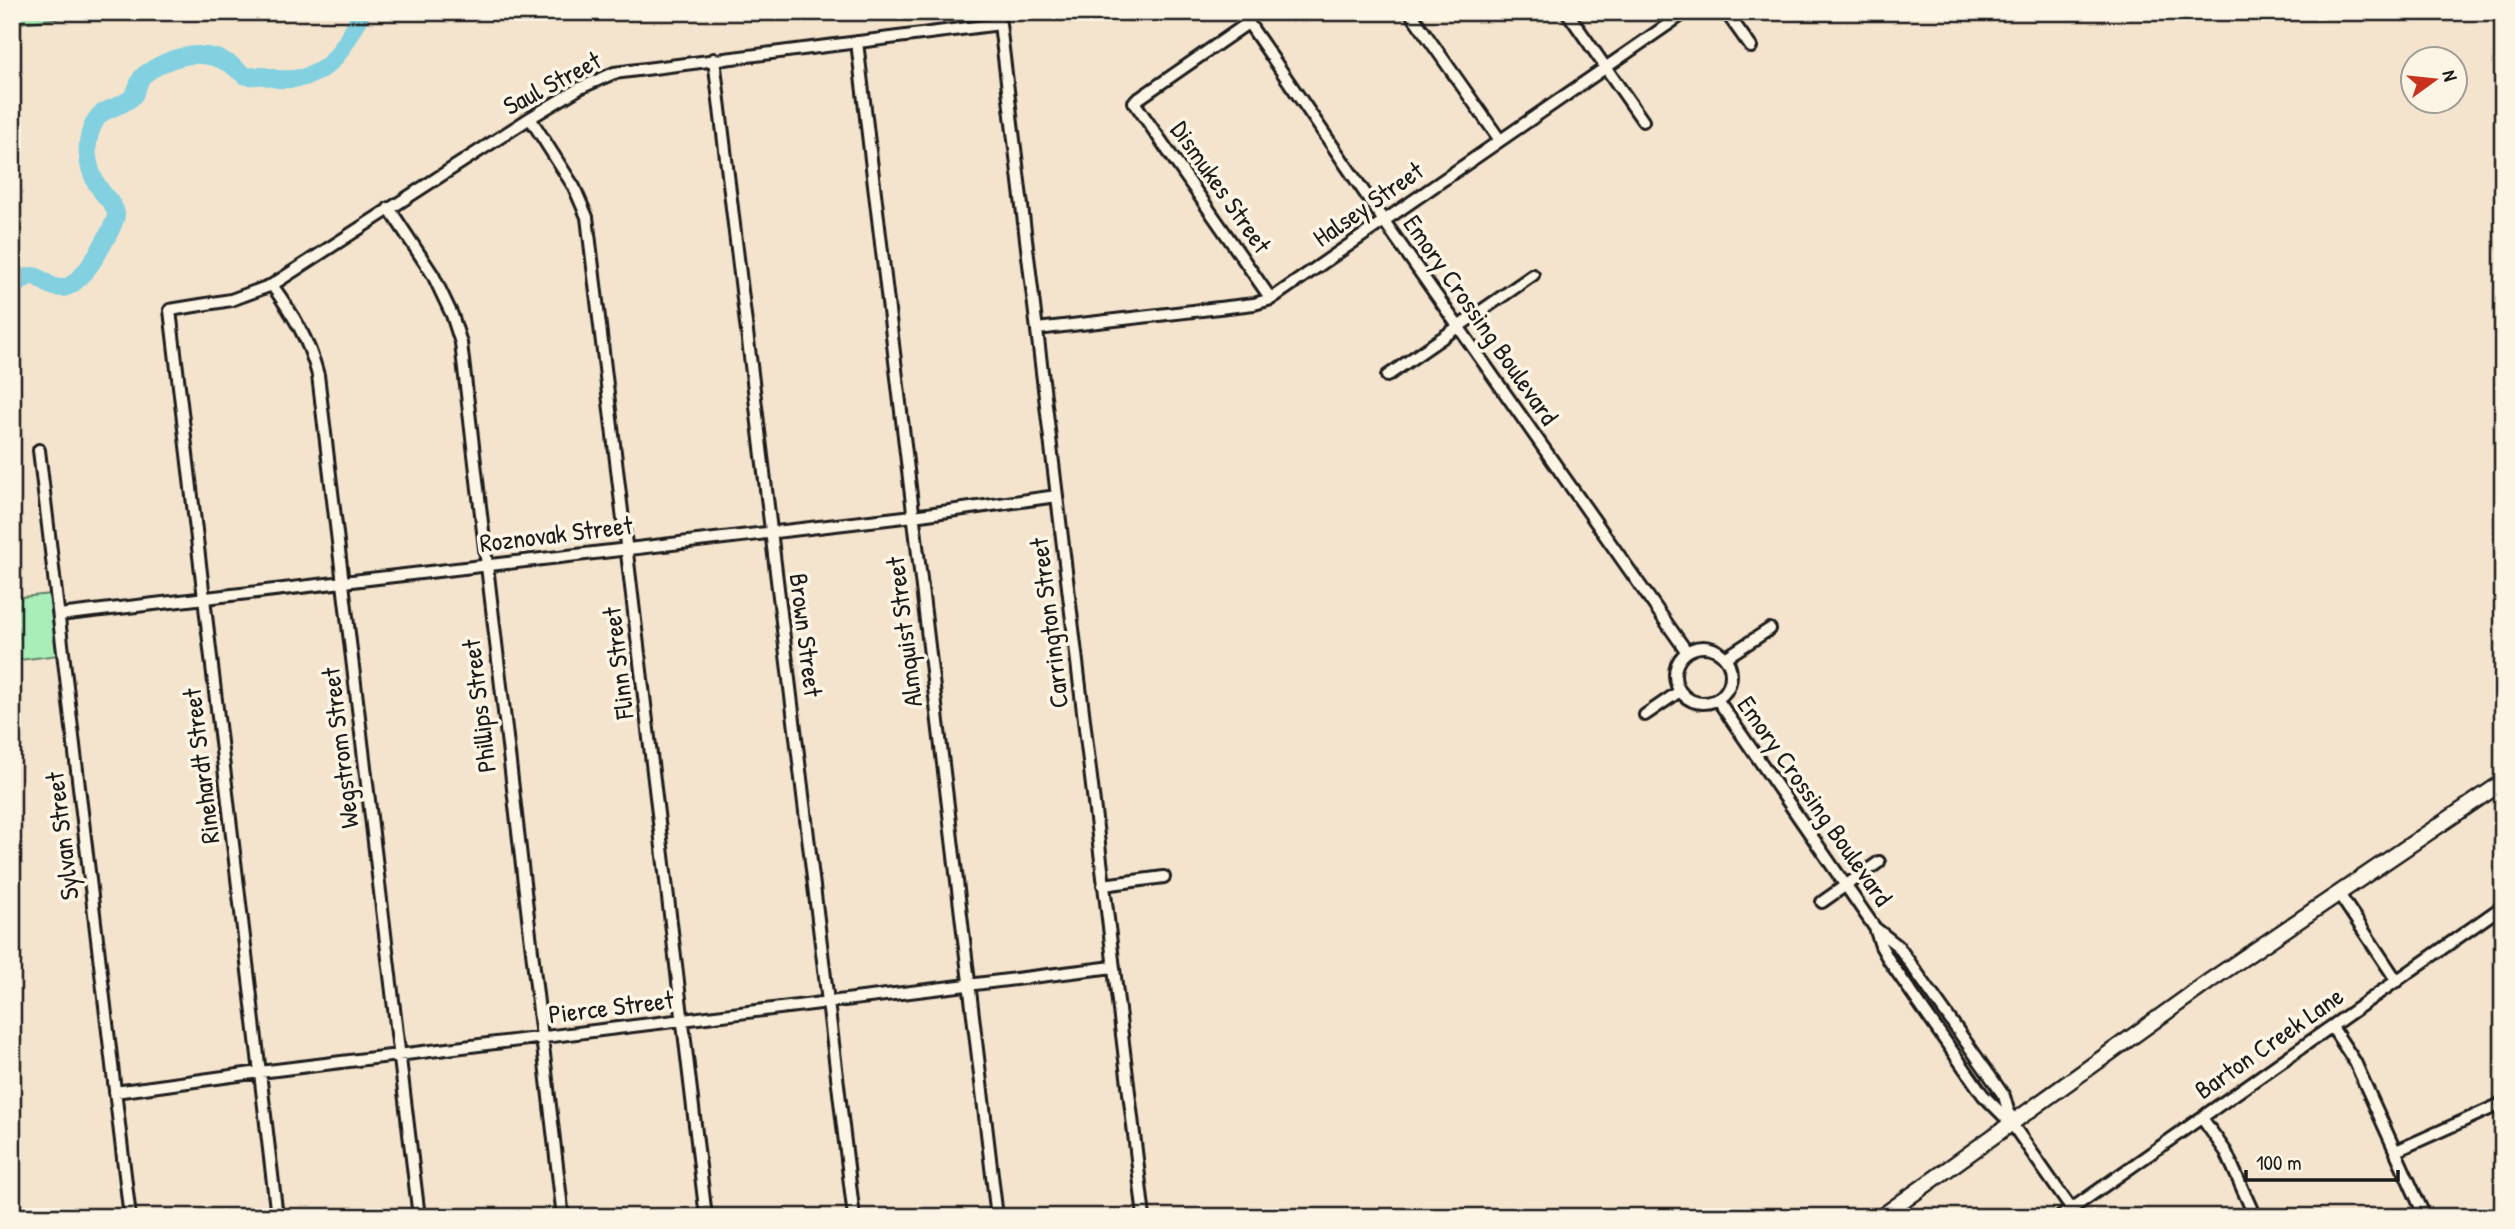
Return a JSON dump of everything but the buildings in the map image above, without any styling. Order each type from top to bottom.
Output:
[{"type":"main road","points":[[1881,1217],[2211,980],[2503,782]]},
{"type":"street","name":"Emory Crossing Boulevard","points":[[1241,12],[1687,652]]},
{"type":"street","points":[[1410,12],[1500,141]]},
{"type":"street","points":[[1567,12],[1643,121]]},
{"type":"street","name":"Halsey Street","points":[[1037,329],[1254,304],[1270,299],[1686,12]]},
{"type":"street","points":[[1726,12],[1751,47]]},
{"type":"street","name":"Dismukes Street","points":[[1248,23],[1134,102],[1270,299]]},
{"type":"street","name":"Saul Street","points":[[170,310],[231,300],[272,285],[530,118],[580,88],[614,73],[1000,24]]},
{"type":"street","name":"Carrington Street","points":[[1000,24],[1144,1217]]},
{"type":"street","name":"Almquist Street","points":[[856,42],[997,1217]]},
{"type":"street","name":"Brown Street","points":[[714,59],[854,1217]]},
{"type":"street","name":"Flinn Street","points":[[530,118],[574,187],[587,217],[706,1217]]},
{"type":"street","name":"Phillips Street","points":[[389,208],[433,275],[452,315],[461,343],[563,1217]]},
{"type":"street","points":[[1387,376],[1533,275]]},
{"type":"street","name":"Wegstrom Street","points":[[272,285],[295,317],[311,348],[318,375],[419,1217]]},
{"type":"street","name":"Rinehardt Street","points":[[170,310],[277,1217]]},
{"type":"street","name":"Sylvan Street","points":[[39,450],[130,1217]]},
{"type":"street","name":"Roznovak Street","points":[[59,615],[913,516],[1057,496]]},
{"type":"street","points":[[1725,658],[1770,629]]},
{"type":"street","points":[[1704,647],[1713,649],[1725,658],[1731,677],[1728,686],[1717,699],[1698,703],[1689,700],[1680,691],[1674,676],[1676,667],[1687,652],[1704,647]]},
{"type":"street","points":[[1645,715],[1680,691]]},
{"type":"street","name":"Emory Crossing Boulevard","points":[[1717,699],[1875,928],[1890,962],[1990,1104],[2012,1124]]},
{"type":"street","points":[[1822,902],[1879,862]]},
{"type":"street","points":[[1103,885],[1164,877]]},
{"type":"street","points":[[2339,894],[2396,981]]},
{"type":"street","name":"Barton Creek Lane","points":[[2060,1217],[2074,1213],[2202,1118],[2503,906]]},
{"type":"street","name":"Emory Crossing Boulevard","points":[[1875,928],[1898,946],[1995,1083],[2004,1096],[2012,1124]]},
{"type":"street","name":"Pierce Street","points":[[115,1092],[1113,967]]},
{"type":"street","points":[[2332,1027],[2355,1062],[2425,1217]]},
{"type":"street","points":[[2396,1152],[2503,1103]]},
{"type":"street","points":[[2202,1118],[2226,1152],[2255,1217]]},
{"type":"street","points":[[2012,1124],[2074,1213]]},
{"type":"green space","points":[[12,12],[111,12],[12,24]]},
{"type":"green space","points":[[51,594],[59,655],[12,661],[12,598]]},
{"type":"waterway","points":[[12,291],[33,276],[53,287],[69,286],[83,274],[97,255],[113,226],[116,214],[92,175],[88,156],[89,136],[100,114],[129,100],[147,73],[173,59],[197,55],[222,60],[247,76],[295,79],[310,75],[322,69],[341,51],[362,12]]}]
